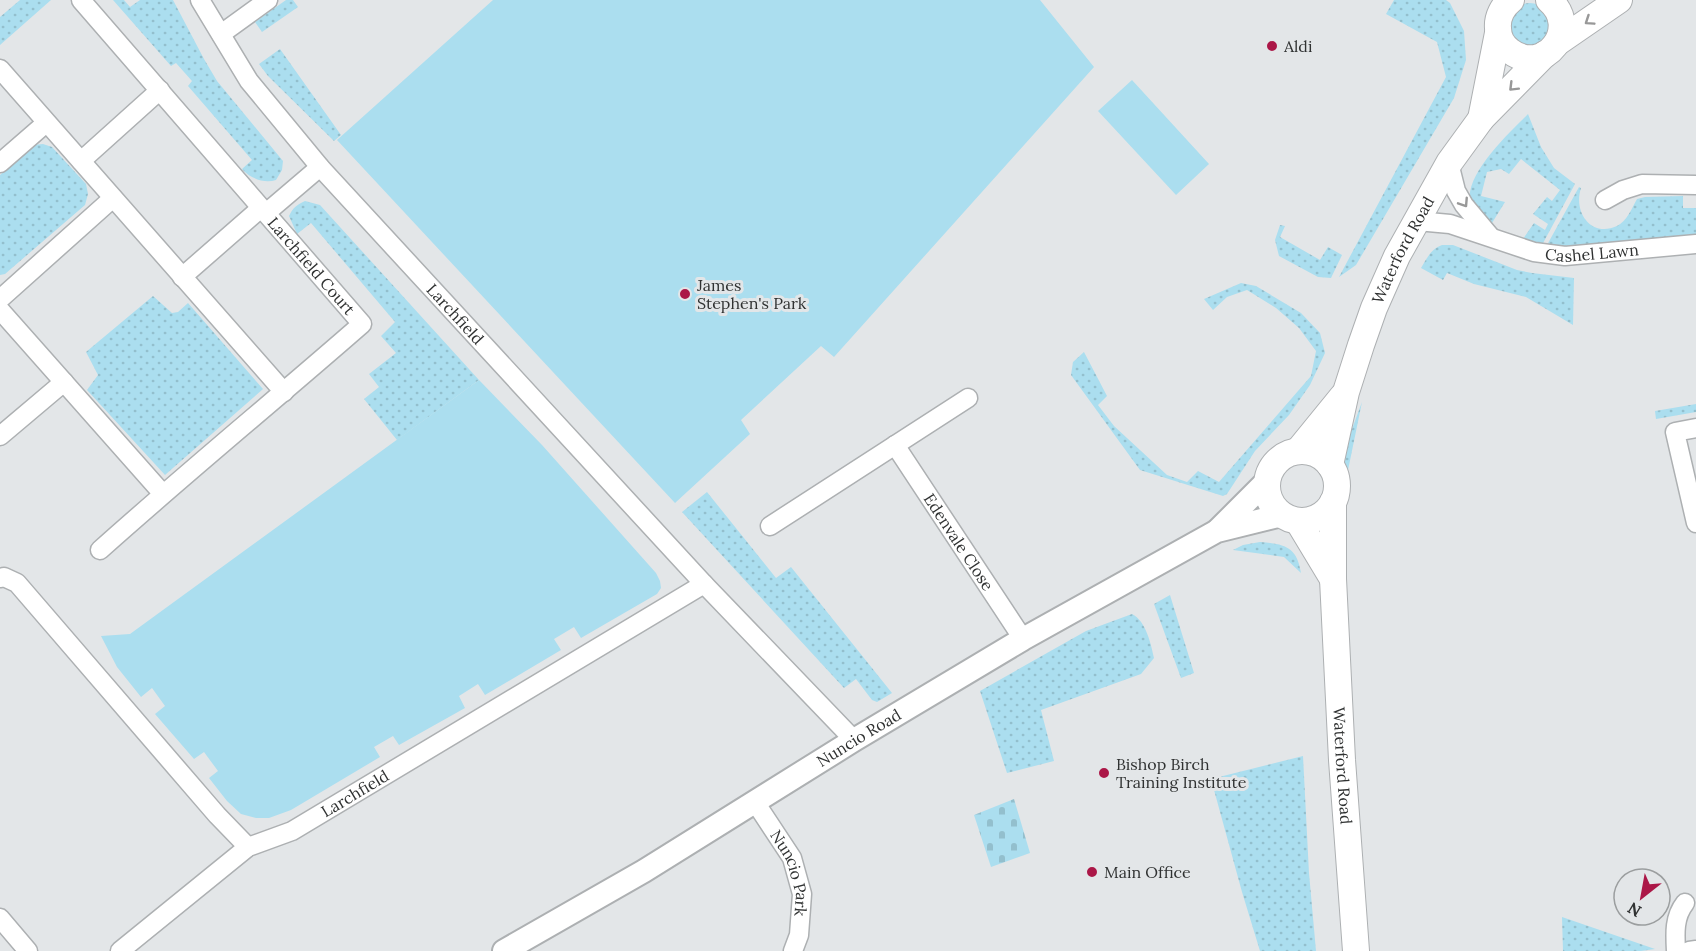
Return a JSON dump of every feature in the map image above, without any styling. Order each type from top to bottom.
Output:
[{"type":"main road","points":[[1500,12],[1502,42],[1508,50],[1526,58],[1536,58],[1552,48],[1562,32],[1559,13],[1549,0]]},
{"type":"main road","name":"Waterford Road","points":[[1330,465],[1346,392],[1374,308],[1397,256],[1449,163],[1481,119],[1552,48],[1619,0]]},
{"type":"main road","name":"Waterford Road","points":[[1481,119],[1500,12]]},
{"type":"main road","name":"Waterford Road","points":[[1298,451],[1346,392]]},
{"type":"main road","points":[[1298,451],[1310,452],[1321,457],[1330,465],[1337,483],[1333,502],[1319,517],[1309,521],[1290,518],[1275,508],[1267,491],[1267,481],[1271,470],[1287,454],[1298,451]]},
{"type":"main road","name":"Waterford Road","points":[[1333,502],[1333,579],[1342,760],[1356,951]]},
{"type":"main road","name":"Waterford Road","points":[[1290,518],[1333,579]]},
{"type":"street","name":"Larchfield Court","points":[[81,0],[362,324],[100,550]]},
{"type":"street","name":"Larchfield","points":[[200,0],[249,81],[320,167],[704,584],[854,740]]},
{"type":"street","points":[[221,34],[268,0]]},
{"type":"street","points":[[0,69],[284,392]]},
{"type":"street","points":[[81,161],[160,90]]},
{"type":"street","points":[[0,163],[46,123]]},
{"type":"street","points":[[1449,163],[1456,190],[1464,205],[1490,236]]},
{"type":"street","name":"Larchfield Court","points":[[182,276],[320,167]]},
{"type":"street","points":[[1605,200],[1623,190],[1642,184],[1696,185]]},
{"type":"street","points":[[0,299],[113,198]]},
{"type":"street","name":"Cashel Lawn","points":[[1417,221],[1450,224],[1534,252],[1565,256],[1696,244]]},
{"type":"street","points":[[0,310],[163,494]]},
{"type":"street","points":[[0,436],[64,382]]},
{"type":"street","points":[[771,526],[969,398]]},
{"type":"street","points":[[1696,428],[1674,432],[1696,523]]},
{"type":"street","name":"Edenvale Close","points":[[896,445],[1023,639]]},
{"type":"street","name":"Nuncio Road","points":[[504,951],[644,871],[854,740],[1023,639],[1217,531],[1267,481]]},
{"type":"street","name":"Nuncio Road","points":[[1217,531],[1290,518]]},
{"type":"street","points":[[0,578],[4,577],[17,583],[217,815],[248,847]]},
{"type":"street","name":"Larchfield","points":[[120,951],[248,847],[292,831],[704,584]]},
{"type":"street","name":"Nuncio Park","points":[[754,802],[792,858],[802,894],[799,935],[793,951]]},
{"type":"street","points":[[1676,951],[1675,932],[1679,911],[1685,903]]},
{"type":"street","points":[[0,918],[28,951]]},
{"type":"street","points":[[1689,951],[1696,950]]},
{"type":"green space","points":[[20,0],[51,0],[0,45],[0,17]]},
{"type":"green space","points":[[113,0],[124,0],[130,7],[140,0],[173,0],[217,81],[283,161],[282,170],[276,180],[258,179],[242,169],[252,160],[188,86],[192,81],[176,63],[171,66]]},
{"type":"green space","points":[[286,0],[293,0],[298,7],[262,32],[255,22]]},
{"type":"green space","name":"James Stephen's Park","points":[[493,0],[1040,0],[1094,67],[834,357],[821,346],[741,420],[750,434],[675,503],[337,140]]},
{"type":"green space","points":[[1394,0],[1446,0],[1450,3],[1464,31],[1466,60],[1454,98],[1356,265],[1339,277],[1446,77],[1437,42],[1386,14]]},
{"type":"green space","points":[[1530,3],[1545,9],[1551,24],[1545,39],[1530,45],[1515,39],[1509,24],[1515,9]]},
{"type":"green space","points":[[280,49],[341,135],[334,141],[268,76],[259,64]]},
{"type":"green space","points":[[1132,80],[1209,164],[1176,195],[1098,111]]},
{"type":"green space","points":[[1528,114],[1541,147],[1554,168],[1575,184],[1542,245],[1523,239],[1534,223],[1545,230],[1548,224],[1533,214],[1547,197],[1552,201],[1560,190],[1521,159],[1509,174],[1501,169],[1487,172],[1481,196],[1505,202],[1492,223],[1481,217],[1473,208],[1470,197],[1472,185],[1487,158]]},
{"type":"green space","points":[[43,144],[52,147],[86,184],[88,194],[85,205],[5,274],[0,275],[0,175],[33,145]]},
{"type":"green space","points":[[1579,187],[1581,188],[1580,206],[1586,221],[1592,226],[1608,229],[1624,221],[1637,199],[1683,196],[1683,208],[1696,208],[1696,235],[1564,249],[1547,245]]},
{"type":"green space","points":[[305,201],[320,205],[479,380],[397,440],[364,399],[379,387],[369,374],[396,353],[381,336],[395,322],[311,223],[297,234],[289,216],[295,207]]},
{"type":"green space","points":[[1280,225],[1285,226],[1280,237],[1320,260],[1328,247],[1342,255],[1331,278],[1318,277],[1279,256],[1275,240]]},
{"type":"green space","points":[[1442,245],[1453,245],[1517,270],[1574,278],[1573,325],[1526,297],[1474,284],[1447,273],[1443,280],[1421,268],[1432,251]]},
{"type":"green space","points":[[1241,283],[1256,286],[1301,313],[1320,333],[1325,353],[1310,385],[1289,415],[1255,451],[1227,494],[1223,496],[1140,470],[1071,375],[1073,362],[1084,352],[1107,396],[1098,405],[1114,426],[1167,475],[1187,482],[1198,471],[1219,482],[1311,376],[1316,351],[1299,328],[1276,308],[1247,290],[1227,297],[1213,310],[1204,299]]},
{"type":"green space","points":[[153,296],[172,313],[178,312],[188,303],[263,389],[165,475],[87,390],[98,375],[86,352]]},
{"type":"green space","points":[[479,380],[542,445],[656,573],[661,588],[657,594],[581,638],[574,627],[554,639],[561,650],[485,695],[478,684],[459,696],[465,708],[399,745],[393,736],[374,747],[380,757],[291,810],[269,818],[256,818],[241,814],[227,801],[209,778],[218,771],[204,752],[194,759],[155,714],[165,706],[152,688],[141,697],[117,667],[101,636],[130,634]]},
{"type":"green space","points":[[1362,402],[1346,480],[1342,456]]},
{"type":"green space","points":[[1696,404],[1696,412],[1656,419],[1655,411]]},
{"type":"green space","points":[[707,492],[776,578],[791,567],[892,693],[877,702],[872,700],[856,679],[844,688],[682,512]]},
{"type":"green space","points":[[1260,542],[1288,548],[1296,557],[1301,573],[1284,557],[1233,550],[1243,545]]},
{"type":"green space","points":[[1170,595],[1194,673],[1181,678],[1154,604]]},
{"type":"green space","points":[[1132,614],[1144,627],[1154,658],[1141,674],[1041,710],[1054,761],[1007,773],[980,691],[1086,631]]},
{"type":"green space","points":[[1303,756],[1316,951],[1260,951],[1211,779]]},
{"type":"green space","points":[[1014,799],[1030,853],[991,867],[974,815]]},
{"type":"green space","points":[[1562,917],[1655,949],[1563,951]]},
{"type":"place","name":"Aldi","points":[[1272,46]]},
{"type":"place","name":"James Stephen's Park","points":[[685,294]]},
{"type":"place","name":"Bishop Birch Training Institute","points":[[1104,773]]},
{"type":"place","name":"Main Office","points":[[1092,872]]}]
